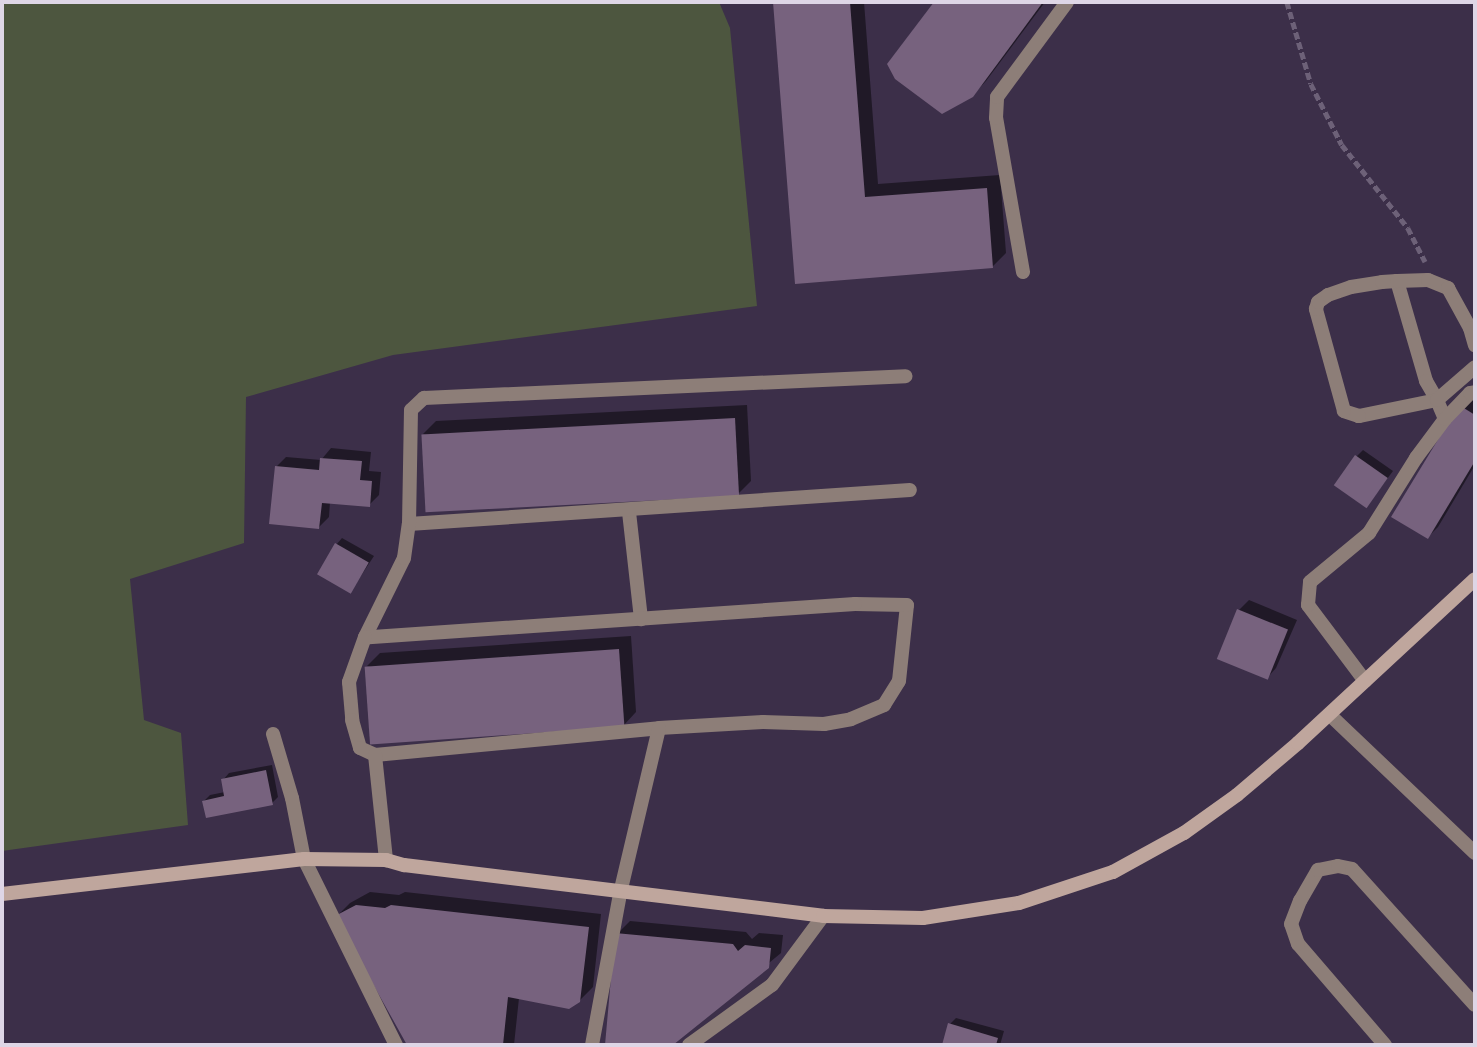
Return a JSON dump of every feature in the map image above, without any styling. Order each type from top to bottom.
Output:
[{"type":"street","points":[[1023,272],[996,118],[997,97],[1067,2]]},
{"type":"street","points":[[1475,345],[1470,328],[1448,288],[1428,280],[1351,287],[1328,295],[1318,302],[1316,309],[1336,388],[1344,411],[1350,415],[1437,400],[1475,367]]},
{"type":"street","points":[[1398,281],[1426,381],[1445,419]]},
{"type":"street","points":[[365,638],[855,604],[907,605],[899,681],[884,705],[851,719],[824,724],[762,722],[659,728],[374,755],[360,748],[352,720],[349,682],[365,638],[404,558],[409,524],[411,410],[424,398],[905,376]]},
{"type":"street","points":[[1365,681],[1308,605],[1310,582],[1369,533],[1416,458],[1445,419],[1470,393],[1475,392]]},
{"type":"street","points":[[409,524],[629,512],[910,490]]},
{"type":"street","points":[[629,512],[641,619]]},
{"type":"street","points":[[2,894],[304,859],[386,860],[404,865],[621,889],[823,916],[923,918],[1019,903],[1113,872],[1184,832],[1237,795],[1330,715],[1475,579]]},
{"type":"street","points":[[1330,715],[1475,853]]},
{"type":"street","points":[[592,1045],[621,889],[659,728]]},
{"type":"street","points":[[273,734],[292,798],[304,859],[396,1045]]},
{"type":"street","points":[[374,755],[386,860]]},
{"type":"street","points":[[1385,1045],[1298,944],[1291,925],[1300,901],[1318,870],[1338,866],[1352,869],[1475,1005]]},
{"type":"street","points":[[690,1045],[772,985],[823,916]]},
{"type":"path","points":[[1287,2],[1317,96],[1342,145],[1408,228],[1428,267],[1428,280]]},
{"type":"green space","points":[[2,2],[719,2],[730,28],[757,306],[393,355],[246,397],[244,543],[130,579],[144,720],[181,733],[188,825],[2,851]]},
{"type":"building","points":[[773,2],[850,2],[865,197],[987,188],[993,268],[795,284]]},
{"type":"building","points":[[934,2],[1043,2],[973,97],[942,114],[895,79],[887,64]]},
{"type":"building","points":[[1459,405],[1475,415],[1475,461],[1428,539],[1391,517]]},
{"type":"building","points":[[735,418],[739,496],[426,512],[421,434]]},
{"type":"building","points":[[1355,455],[1388,478],[1367,508],[1334,485]]},
{"type":"building","points":[[320,458],[362,461],[360,480],[372,481],[370,507],[322,503],[319,529],[269,524],[275,466],[319,470]]},
{"type":"building","points":[[335,543],[369,562],[351,594],[317,574]]},
{"type":"building","points":[[1237,609],[1288,630],[1268,680],[1217,659]]},
{"type":"building","points":[[619,649],[624,727],[370,745],[365,667]]},
{"type":"building","points":[[266,770],[273,805],[206,818],[202,801],[224,796],[221,779]]},
{"type":"building","points":[[356,905],[385,908],[391,905],[589,927],[580,1002],[569,1009],[508,997],[503,1045],[407,1045],[335,916]]},
{"type":"building","points":[[615,933],[733,944],[738,951],[745,945],[771,948],[769,968],[673,1045],[605,1045]]},
{"type":"building","points":[[948,1023],[998,1038],[996,1045],[942,1045]]}]
